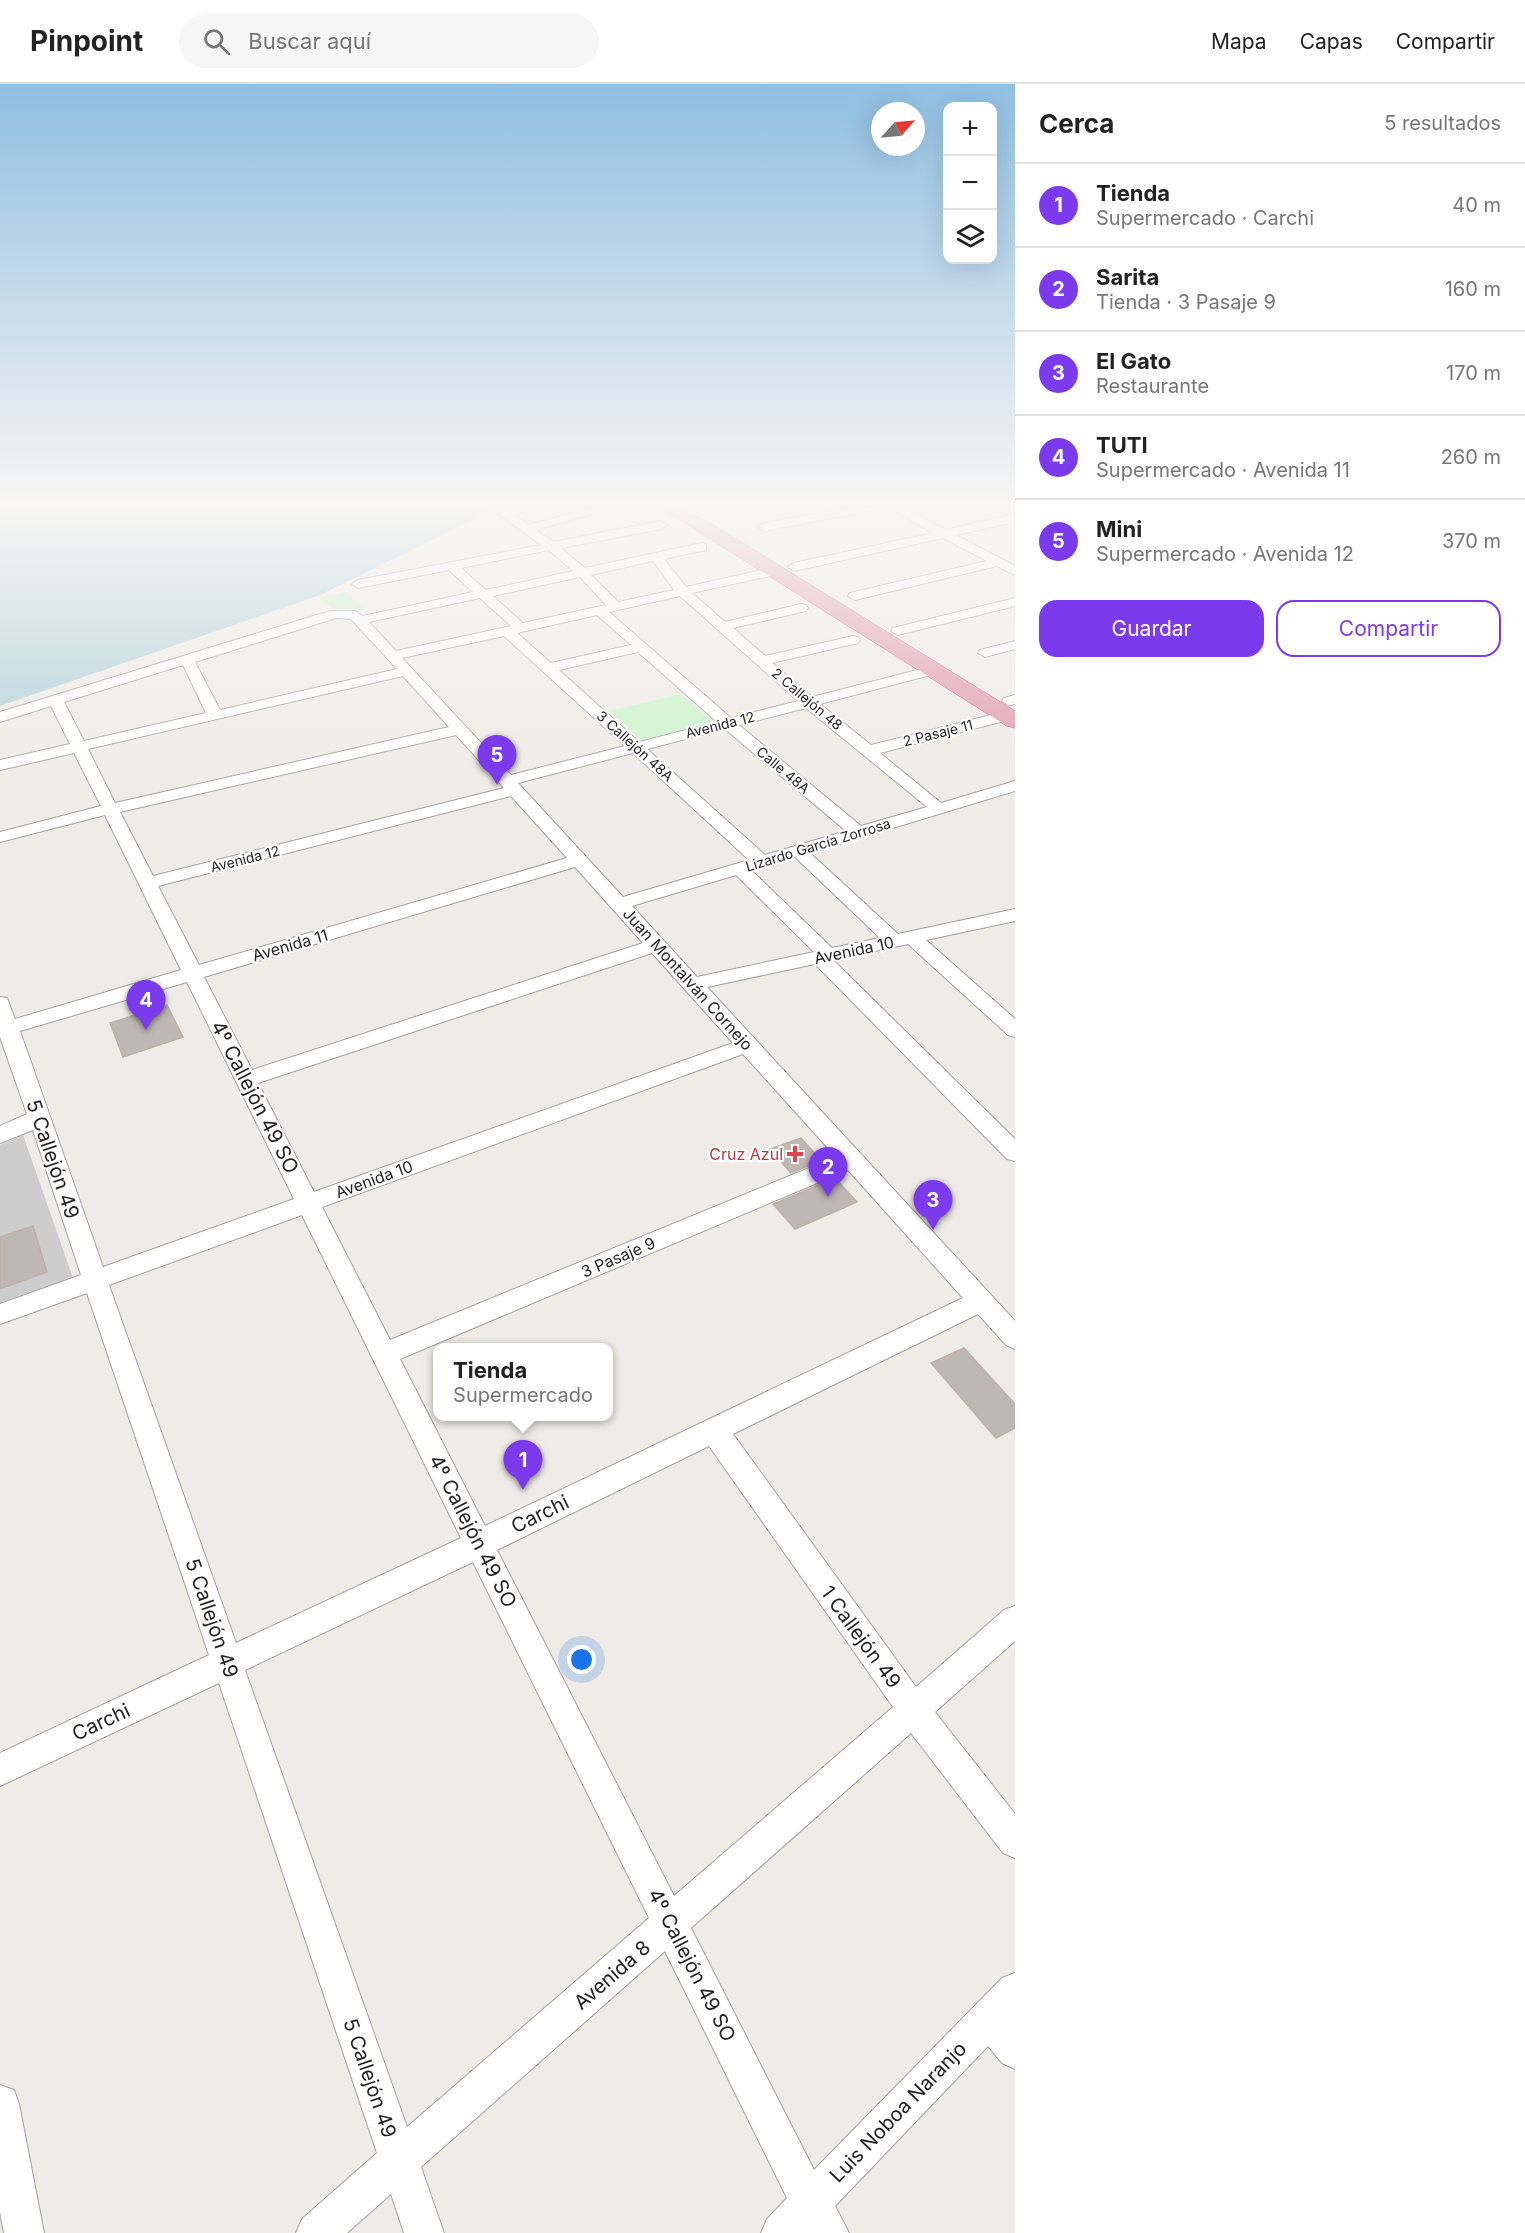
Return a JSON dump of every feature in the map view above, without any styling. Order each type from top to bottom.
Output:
[{"type":"highway","points":[[841,607],[933,670],[1012,708]]},
{"type":"highway","points":[[854,607],[898,632],[1012,708]]},
{"type":"street","points":[[0,717],[335,614],[355,615],[362,620],[421,607]]},
{"type":"street","name":"3 Callejón 48A","points":[[495,607],[549,668],[762,862]]},
{"type":"street","points":[[394,656],[613,607]]},
{"type":"street","name":"2 Callejón 48","points":[[702,607],[810,703],[939,809]]},
{"type":"street","points":[[898,632],[994,607]]},
{"type":"street","points":[[725,626],[801,608]]},
{"type":"street","name":"Calle 48A","points":[[599,610],[727,723],[859,833]]},
{"type":"street","name":"Juan Montalván Cornejo","points":[[362,620],[1015,1338]]},
{"type":"street","points":[[762,661],[853,640]]},
{"type":"street","points":[[985,653],[1015,645]]},
{"type":"street","points":[[549,668],[642,647]]},
{"type":"street","points":[[187,660],[215,715]]},
{"type":"street","name":"Avenida 12","points":[[148,883],[512,786],[635,747],[933,670]]},
{"type":"street","points":[[0,765],[408,671]]},
{"type":"street","name":"4º Callejón 49 SO","points":[[55,699],[819,2218]]},
{"type":"street","name":"2 Pasaje 11","points":[[868,751],[1012,708]]},
{"type":"street","points":[[0,837],[110,809],[460,729]]},
{"type":"street","name":"Lizardo García Zorrosa","points":[[620,904],[1015,786]]},
{"type":"street","points":[[798,851],[1015,1030]]},
{"type":"street","name":"Avenida 11","points":[[3,1020],[193,973],[580,860]]},
{"type":"street","points":[[740,869],[1015,1153]]},
{"type":"street","points":[[1006,917],[1015,935]]},
{"type":"street","name":"Avenida 10","points":[[693,984],[1006,917]]},
{"type":"street","points":[[246,1078],[657,945]]},
{"type":"street","name":"5 Callejón 49","points":[[3,1020],[95,1279],[424,2233]]},
{"type":"street","name":"Avenida 10","points":[[0,1314],[748,1045]]},
{"type":"street","points":[[0,1135],[39,1118]]},
{"type":"street","name":"3 Pasaje 9","points":[[384,1354],[852,1160]]},
{"type":"street","name":"Carchi","points":[[0,1770],[479,1544],[712,1429],[981,1301]]},
{"type":"street","name":"1 Callejón 49","points":[[712,1429],[914,1710],[1015,1841]]},
{"type":"street","name":"Avenida 8","points":[[316,2233],[1015,1621]]},
{"type":"street","name":"Luis Noboa Naranjo","points":[[781,2233],[819,2218],[989,2018],[1015,1991]]},
{"type":"street","points":[[989,2018],[1015,2050]]},
{"type":"street","points":[[0,2104],[24,2233]]},
{"type":"shaded area","points":[[23,1135],[74,1281],[0,1308],[0,1145]]},
{"type":"green space","points":[[330,607],[361,607],[364,610]]},
{"type":"green space","points":[[681,694],[713,722],[642,740],[610,711]]},
{"type":"water","points":[[0,607],[285,607],[0,706]]},
{"type":"building","points":[[167,1005],[183,1037],[123,1057],[110,1023]]},
{"type":"building","name":"Cruz Azul","points":[[801,1138],[820,1159],[791,1173],[770,1149]]},
{"type":"building","points":[[835,1178],[857,1202],[795,1229],[773,1204]]},
{"type":"building","points":[[33,1226],[47,1272],[0,1289],[0,1237]]},
{"type":"building","points":[[964,1348],[1015,1404],[1015,1428],[996,1438],[931,1363]]},
{"type":"place","name":"Mini","points":[[497,785]]},
{"type":"place","name":"TUTI","points":[[146,1030]]},
{"type":"place","name":"Cruz Azul","points":[[795,1154]]},
{"type":"place","name":"Sarita","points":[[828,1197]]},
{"type":"place","name":"El Gato","points":[[933,1230]]},
{"type":"place","name":"Tienda","points":[[523,1490]]}]
